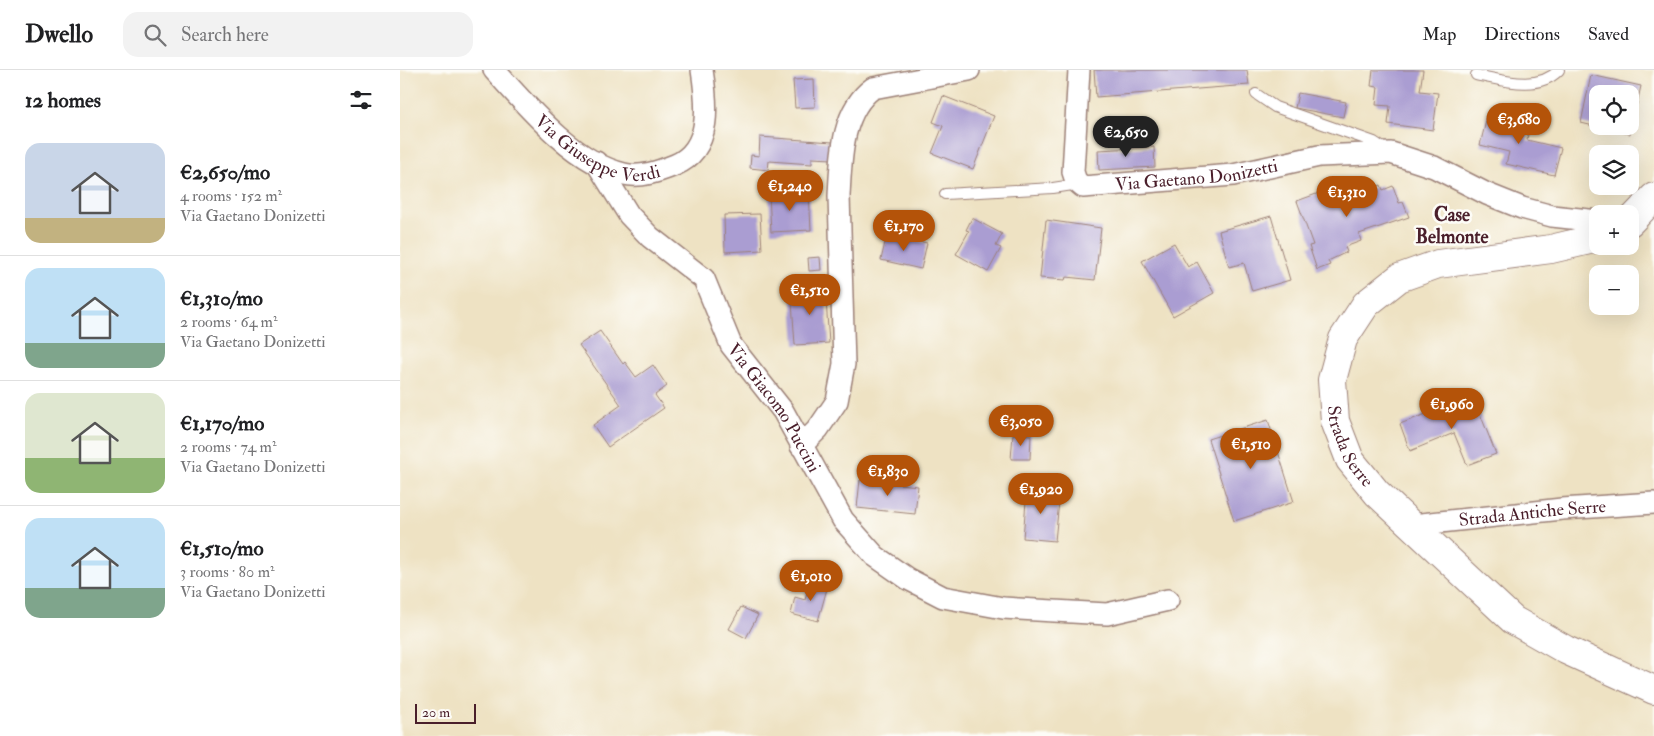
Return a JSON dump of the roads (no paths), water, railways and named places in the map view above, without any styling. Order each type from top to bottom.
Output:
[{"type":"main road","points":[[1639,213],[1654,197]]},
{"type":"main road","name":"Strada Serre","points":[[1589,240],[1551,249],[1438,264],[1399,278],[1366,304],[1343,339],[1332,380],[1335,421],[1350,460],[1377,493],[1513,620],[1566,650],[1654,690]]},
{"type":"street","name":"Via Giuseppe Verdi","points":[[494,70],[566,143],[596,162],[623,174],[641,175],[663,170],[683,161],[698,146],[704,128],[707,102],[702,70]]},
{"type":"street","points":[[801,446],[818,429],[837,401],[844,364],[839,196],[841,170],[851,112],[861,96],[873,88],[969,70]]},
{"type":"street","points":[[1079,70],[1073,172],[1079,184]]},
{"type":"street","name":"Via Gaetano Donizetti","points":[[1079,184],[1088,187],[1233,175],[1319,156],[1391,153],[1434,167],[1487,194],[1522,208],[1552,216],[1589,220]]},
{"type":"street","name":"Via Giacomo Puccini","points":[[596,162],[629,215],[650,237],[704,279],[731,345],[783,411],[843,520],[874,556],[908,579],[943,597],[1003,608],[1107,614],[1168,600]]},
{"type":"street","name":"Strada Antiche Serre","points":[[1412,525],[1562,509],[1654,503]]},
{"type":"lane","points":[[1476,75],[1515,83],[1538,82],[1553,76],[1559,70]]},
{"type":"lane","points":[[1256,94],[1275,107],[1374,142],[1391,153]]},
{"type":"lane","points":[[945,194],[1053,188],[1079,184]]},
{"type":"district","name":"Case Belmonte","points":[[1452,225]]}]
